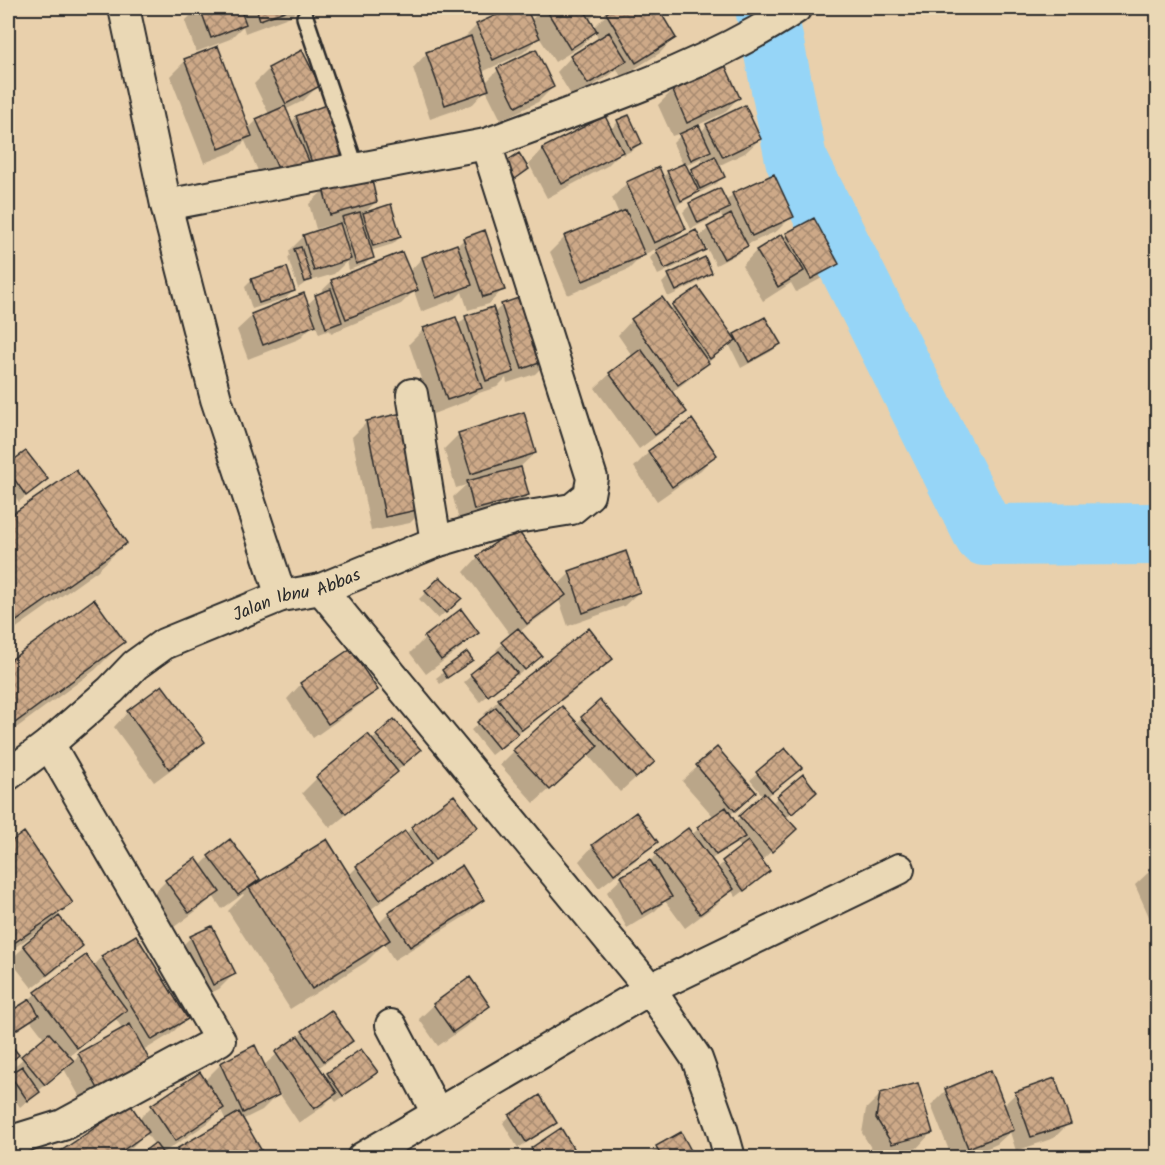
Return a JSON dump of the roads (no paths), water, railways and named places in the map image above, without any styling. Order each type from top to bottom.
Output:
[{"type":"street","points":[[124,8],[166,205],[216,399],[281,596]]},
{"type":"street","points":[[166,205],[486,144],[686,68],[796,8]]},
{"type":"street","name":"Jalan Ibnu Abbas","points":[[8,775],[49,744],[111,690],[135,665],[164,644],[281,596],[321,589],[436,542],[516,518],[572,509],[589,495],[592,478],[588,461],[486,144]]},
{"type":"street","points":[[412,394],[436,542]]},
{"type":"street","points":[[321,589],[650,989],[697,1059],[730,1158]]},
{"type":"street","points":[[8,1142],[63,1125],[220,1040],[49,744]]},
{"type":"street","points":[[362,1158],[650,989],[899,869]]},
{"type":"street","points":[[391,1025],[437,1113]]},
{"type":"street","points":[[8,1152],[11,1158]]},
{"type":"lane","points":[[305,17],[356,169]]},
{"type":"waterway","points":[[766,8],[796,159],[985,535],[1158,534]]}]
